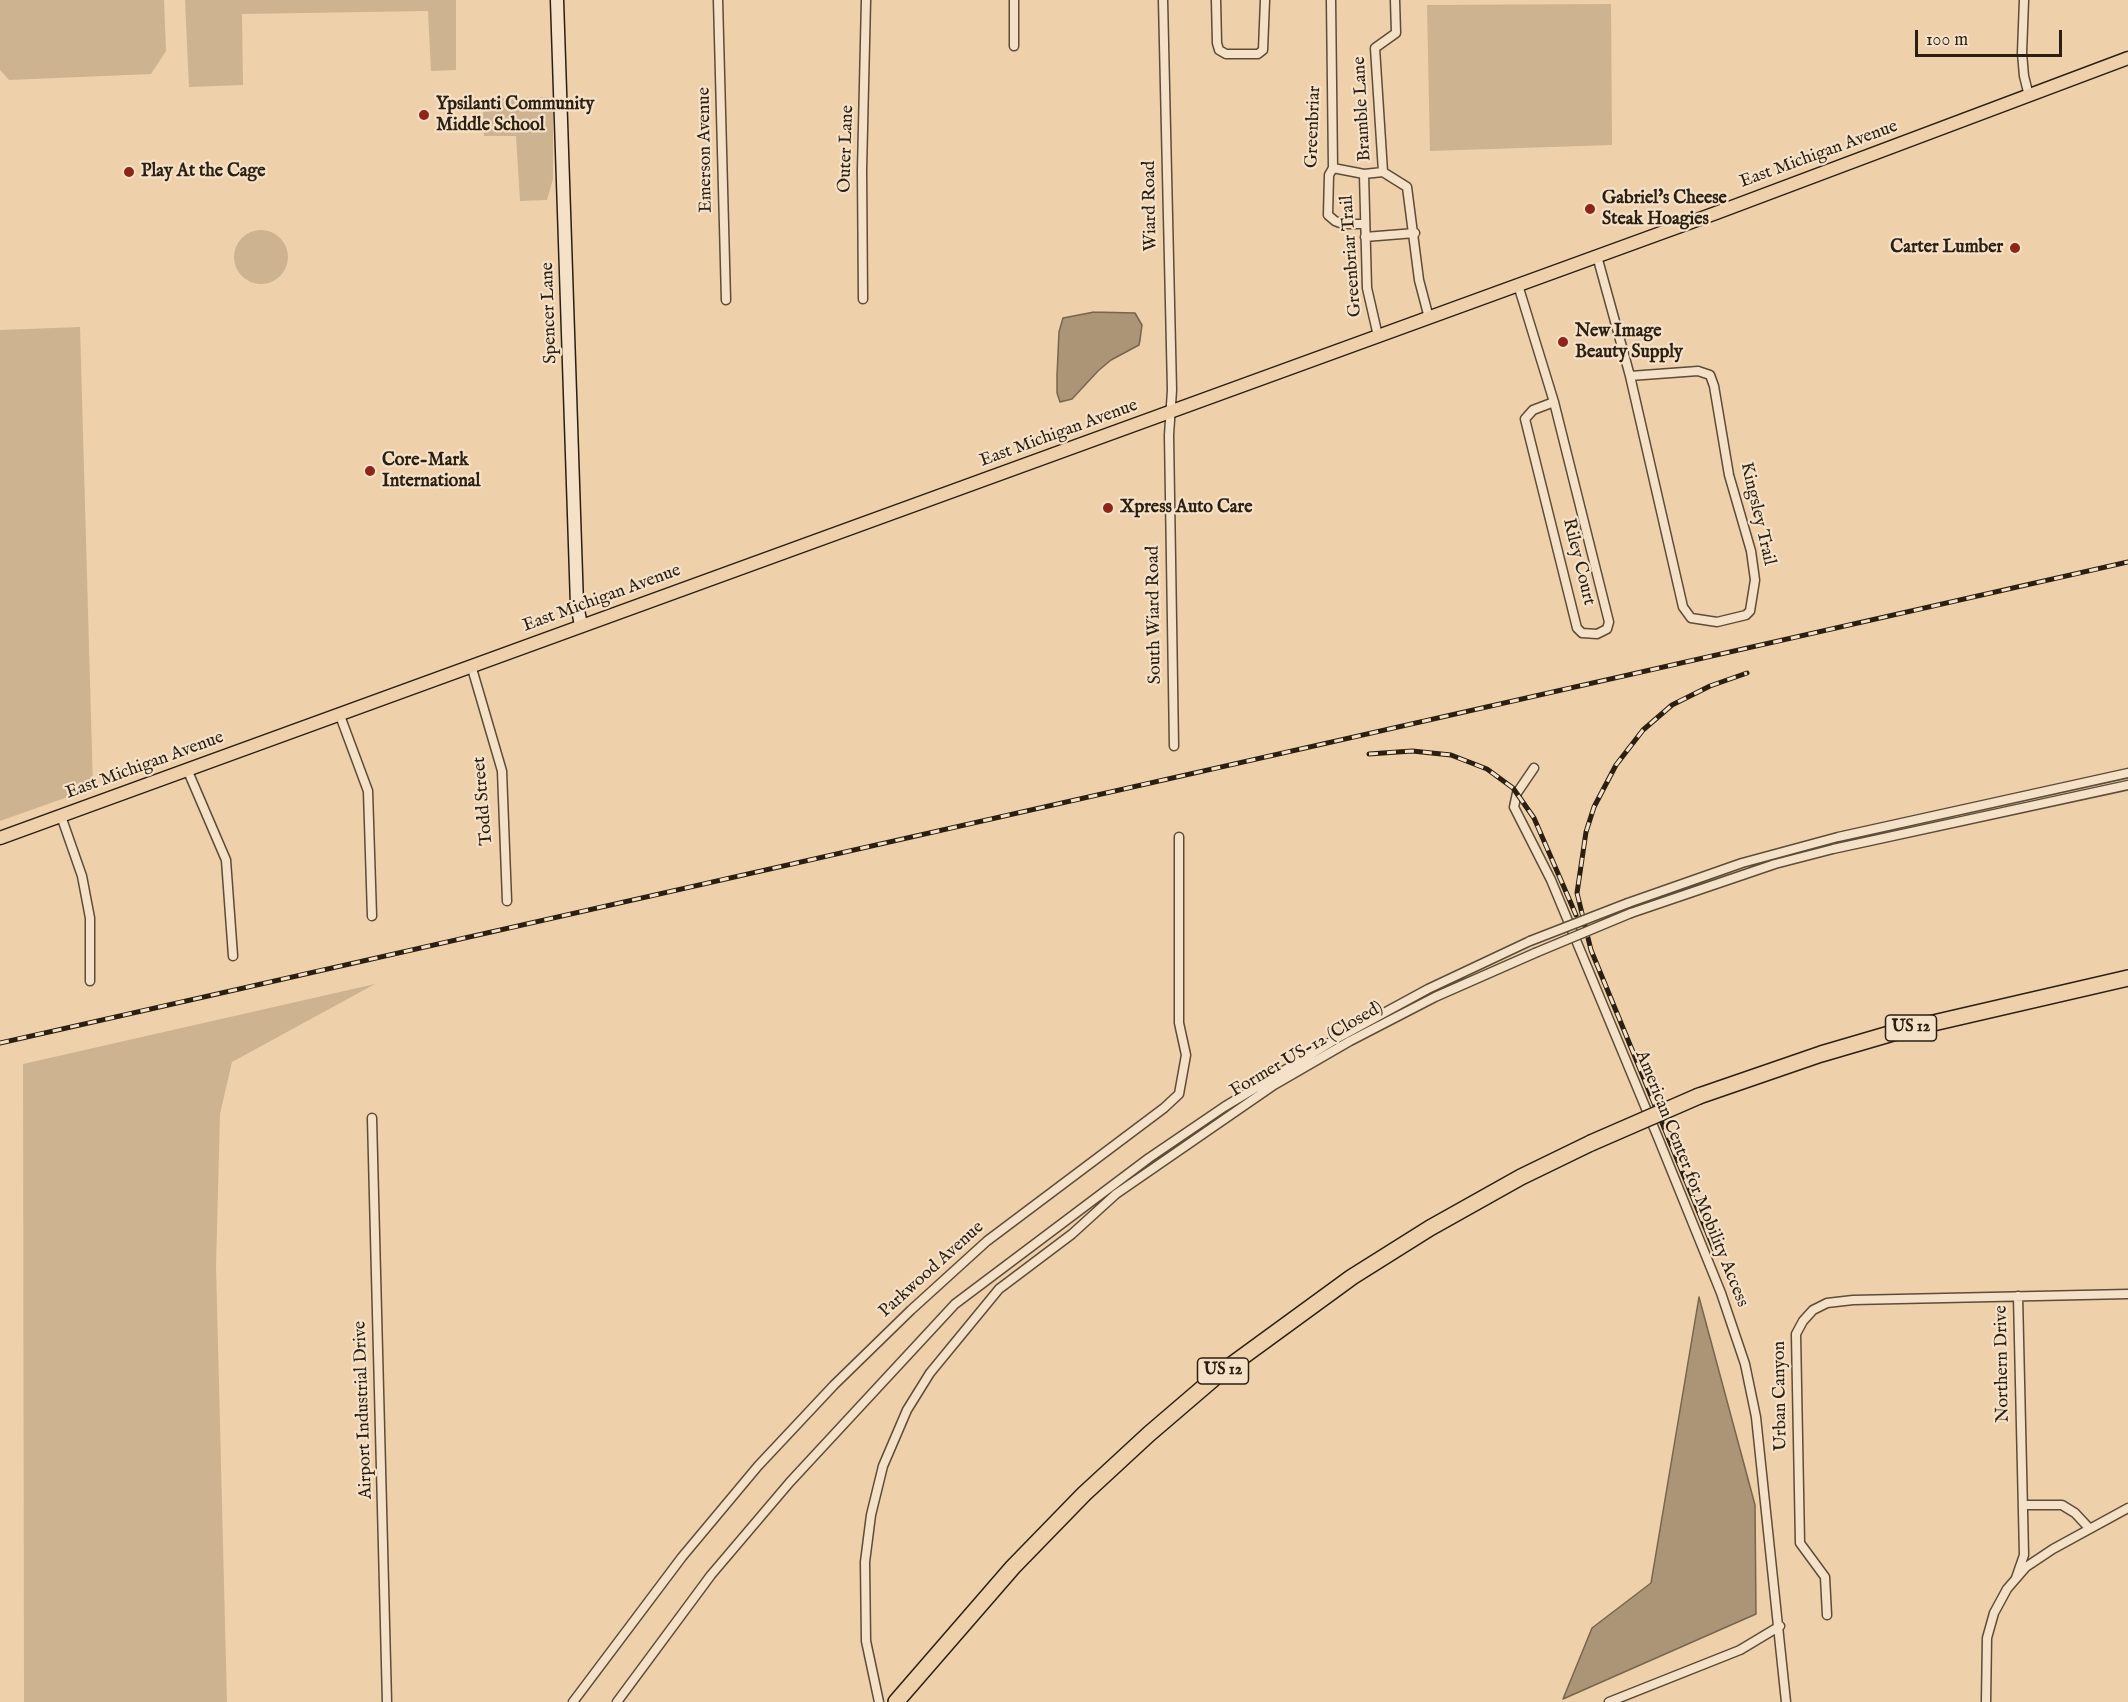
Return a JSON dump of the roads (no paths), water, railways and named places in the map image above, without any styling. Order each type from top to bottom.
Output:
[{"type":"highway","name":"US 12","points":[[896,1702],[1012,1567],[1084,1494],[1219,1374],[1352,1277],[1430,1228],[1521,1177],[1591,1143],[1699,1096],[1800,1061],[1903,1030],[2128,978]]},
{"type":"main road","name":"East Michigan Avenue","points":[[0,838],[580,625],[1429,318],[2128,58]]},
{"type":"street","name":"Spencer Lane","points":[[557,0],[577,605],[580,625]]},
{"type":"street","name":"Emerson Avenue","points":[[718,0],[726,300]]},
{"type":"street","name":"Outer Lane","points":[[863,299],[866,0]]},
{"type":"street","points":[[1014,0],[1014,46]]},
{"type":"street","name":"Wiard Road","points":[[1163,0],[1172,412]]},
{"type":"street","points":[[1216,0],[1219,50],[1226,54],[1258,54],[1263,50],[1265,44],[1264,0]]},
{"type":"street","name":"Greenbriar","points":[[1331,0],[1333,168],[1328,186],[1328,214],[1335,221],[1343,224],[1365,224]]},
{"type":"street","name":"Bramble Lane","points":[[1395,0],[1396,33],[1375,48],[1383,172],[1407,187],[1419,280],[1429,318]]},
{"type":"street","points":[[2024,0],[2022,52],[2029,96]]},
{"type":"street","name":"Greenbriar Trail","points":[[1333,168],[1364,174],[1383,172]]},
{"type":"street","name":"Greenbriar Trail","points":[[1364,174],[1367,288],[1378,336]]},
{"type":"street","points":[[1365,237],[1414,233]]},
{"type":"street","name":"Kingsley Trail","points":[[1597,255],[1630,376],[1683,608],[1691,618],[1699,621],[1717,622],[1746,615],[1750,611],[1755,580],[1751,551],[1730,475],[1710,375],[1698,370],[1630,376]]},
{"type":"street","name":"Riley Court","points":[[1518,285],[1554,402],[1609,622],[1607,629],[1597,634],[1582,633],[1577,628],[1525,420],[1533,410],[1554,402]]},
{"type":"street","name":"South Wiard Road","points":[[1172,412],[1169,435],[1174,746]]},
{"type":"street","name":"Todd Street","points":[[471,665],[502,771],[507,902]]},
{"type":"street","points":[[339,713],[368,791],[372,916]]},
{"type":"street","name":"American Center for Mobility Access","points":[[1534,768],[1517,793],[1514,807],[1551,880],[1651,1120],[1720,1293],[1744,1364],[1756,1417],[1780,1626],[1786,1702]]},
{"type":"street","points":[[187,769],[226,860],[233,956]]},
{"type":"street","points":[[617,1702],[711,1575],[790,1482],[955,1304],[1149,1158],[1224,1107],[1336,1038],[1428,989],[1530,941],[1628,903],[1742,863],[1838,837],[2128,773]]},
{"type":"street","name":"Former US-12 (Closed)","points":[[879,1702],[866,1641],[865,1562],[871,1515],[884,1466],[907,1410],[930,1374],[999,1289],[1072,1234],[1109,1199],[1186,1143],[1274,1085],[1340,1047],[1435,997],[1631,913],[1764,868],[1833,849],[2128,785]]},
{"type":"street","points":[[61,816],[82,876],[90,918],[90,981]]},
{"type":"street","name":"Parkwood Avenue","points":[[573,1702],[682,1557],[758,1466],[834,1385],[911,1310],[987,1241],[1164,1108],[1179,1094],[1186,1055],[1179,1023],[1179,837]]},
{"type":"street","name":"Airport Industrial Drive","points":[[372,1118],[387,1702]]},
{"type":"street","name":"Northern Drive","points":[[2016,1578],[2024,1555],[2018,1296],[2128,1294]]},
{"type":"street","name":"Urban Canyon","points":[[1827,1615],[1825,1577],[1800,1543],[1796,1334],[1803,1321],[1814,1310],[1827,1303],[2018,1296]]},
{"type":"street","points":[[2024,1505],[2061,1505],[2075,1513],[2089,1527]]},
{"type":"street","points":[[1986,1702],[1987,1638],[1994,1613],[2016,1578],[2026,1567],[2089,1527],[2128,1508]]},
{"type":"street","points":[[1609,1702],[1740,1650],[1780,1626]]},
{"type":"railway","points":[[0,1043],[2128,562]]},
{"type":"railway","points":[[1716,1254],[1591,950],[1577,893],[1586,832],[1594,807],[1616,765],[1643,730],[1672,705],[1710,686],[1747,673]]},
{"type":"railway","points":[[1369,754],[1412,751],[1451,755],[1487,769],[1513,788],[1534,818],[1576,915]]},
{"type":"place","name":"Ypsilanti Community Middle School","points":[[424,115]]},
{"type":"place","name":"Play At the Cage","points":[[129,172]]},
{"type":"place","name":"Gabriel's Cheese Steak Hoagies","points":[[1590,209]]},
{"type":"place","name":"Carter Lumber","points":[[2015,248]]},
{"type":"place","name":"New Image Beauty Supply","points":[[1563,342]]},
{"type":"place","name":"Core-Mark International","points":[[370,471]]},
{"type":"place","name":"Xpress Auto Care","points":[[1108,508]]}]
